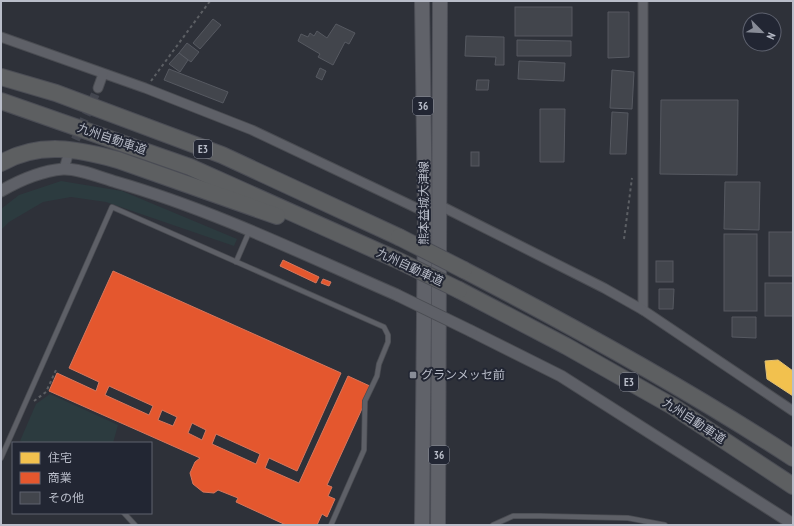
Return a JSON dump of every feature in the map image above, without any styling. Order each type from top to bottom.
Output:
[{"type":"highway","points":[[1,65],[56,93]]},
{"type":"highway","name":"九州自動車道","points":[[1,77],[56,93],[222,155],[399,237],[575,328],[672,382],[793,458]]},
{"type":"highway","name":"九州自動車道","points":[[1,101],[118,140],[190,167],[393,258],[459,290],[566,346],[672,406],[793,486]]},
{"type":"highway","points":[[1,163],[10,158],[34,150],[69,148],[93,153],[118,160],[393,258]]},
{"type":"main road","name":"熊本益城大津線","points":[[422,1],[425,212],[422,525]]},
{"type":"main road","name":"熊本益城大津線","points":[[438,525],[440,1]]},
{"type":"street","points":[[643,1],[643,310]]},
{"type":"street","points":[[1,37],[145,88],[252,130],[425,212]]},
{"type":"street","points":[[98,88],[103,74]]},
{"type":"street","points":[[64,169],[68,155]]},
{"type":"street","points":[[1,191],[21,179],[64,169],[149,192],[249,232],[397,295],[561,376],[793,524]]},
{"type":"street","points":[[439,205],[597,284],[643,310],[793,411]]},
{"type":"street","points":[[780,515],[789,525]]},
{"type":"lane","points":[[1,458],[112,207],[384,327],[388,335],[388,342],[379,364],[377,376],[365,401],[364,450],[331,525]]},
{"type":"lane","points":[[236,262],[249,232]]},
{"type":"lane","points":[[7,445],[12,447]]},
{"type":"lane","points":[[125,514],[135,525]]},
{"type":"lane","points":[[493,525],[513,516],[628,518],[665,525]]},
{"type":"path","points":[[145,88],[210,1]]},
{"type":"path","points":[[624,239],[633,176],[643,171]]},
{"type":"path","points":[[33,402],[46,392],[56,370]]},
{"type":"shaded area","points":[[61,181],[122,191],[237,239],[234,246],[106,202],[71,197],[43,202],[9,222],[1,230],[1,209],[19,195]]},
{"type":"shaded area","points":[[50,394],[118,425],[113,442],[20,441],[36,404]]},
{"type":"building: 住宅","points":[[778,360],[793,371],[793,396],[767,379],[765,361]]},
{"type":"building: 商業","points":[[283,260],[319,277],[316,283],[280,266]]},
{"type":"building: 商業","points":[[113,271],[341,373],[297,471],[269,458],[265,468],[299,483],[348,376],[372,387],[327,485],[332,487],[328,496],[335,499],[327,517],[322,514],[317,525],[286,525],[236,502],[238,498],[218,490],[214,493],[203,492],[193,484],[190,473],[195,462],[200,458],[49,391],[57,373],[96,391],[99,382],[69,368]],"holes":[[[109,386],[153,406],[149,415],[105,395]],[[162,410],[177,417],[173,426],[158,420]],[[192,423],[206,430],[202,440],[188,433]],[[216,434],[260,454],[256,464],[212,444]]]},
{"type":"building: 商業","points":[[323,279],[331,282],[329,286],[321,283]]},
{"type":"building: その他","points":[[515,7],[572,7],[572,36],[515,36]]},
{"type":"building: その他","points":[[608,12],[629,12],[629,57],[608,58]]},
{"type":"building: その他","points":[[213,19],[221,25],[200,49],[193,43]]},
{"type":"building: その他","points":[[336,24],[355,33],[349,44],[345,42],[333,65],[318,57],[320,54],[298,41],[301,34],[308,37],[310,33],[314,36],[317,31],[327,38]]},
{"type":"building: その他","points":[[466,36],[504,37],[504,65],[495,65],[496,57],[465,56]]},
{"type":"building: その他","points":[[517,40],[571,41],[571,56],[517,56]]},
{"type":"building: その他","points":[[187,43],[199,52],[191,62],[179,53]]},
{"type":"building: その他","points":[[179,53],[188,60],[180,72],[169,64]]},
{"type":"building: その他","points":[[519,61],[565,63],[564,81],[518,79]]},
{"type":"building: その他","points":[[320,68],[326,71],[322,80],[316,77]]},
{"type":"building: その他","points":[[169,69],[228,92],[223,103],[164,80]]},
{"type":"building: その他","points":[[612,70],[634,72],[632,109],[610,108]]},
{"type":"building: その他","points":[[477,80],[489,80],[488,90],[476,90]]},
{"type":"building: その他","points":[[661,100],[738,100],[737,175],[660,174]]},
{"type":"building: その他","points":[[540,109],[565,109],[564,162],[540,162]]},
{"type":"building: その他","points":[[612,112],[628,113],[626,154],[610,154]]},
{"type":"building: その他","points":[[471,152],[479,152],[479,166],[471,166]]},
{"type":"building: その他","points":[[725,182],[760,182],[759,230],[724,229]]},
{"type":"building: その他","points":[[769,232],[793,232],[793,276],[769,276]]},
{"type":"building: その他","points":[[724,234],[757,234],[757,311],[724,311]]},
{"type":"building: その他","points":[[656,261],[673,261],[673,282],[656,282]]},
{"type":"building: その他","points":[[765,283],[793,283],[793,316],[765,316]]},
{"type":"building: その他","points":[[659,289],[674,289],[673,309],[659,309]]},
{"type":"building: その他","points":[[732,317],[756,317],[756,338],[732,337]]},
{"type":"tunnel","points":[[70,152],[98,88]]},
{"type":"place","name":"グランメッセ前","points":[[413,375]]}]
